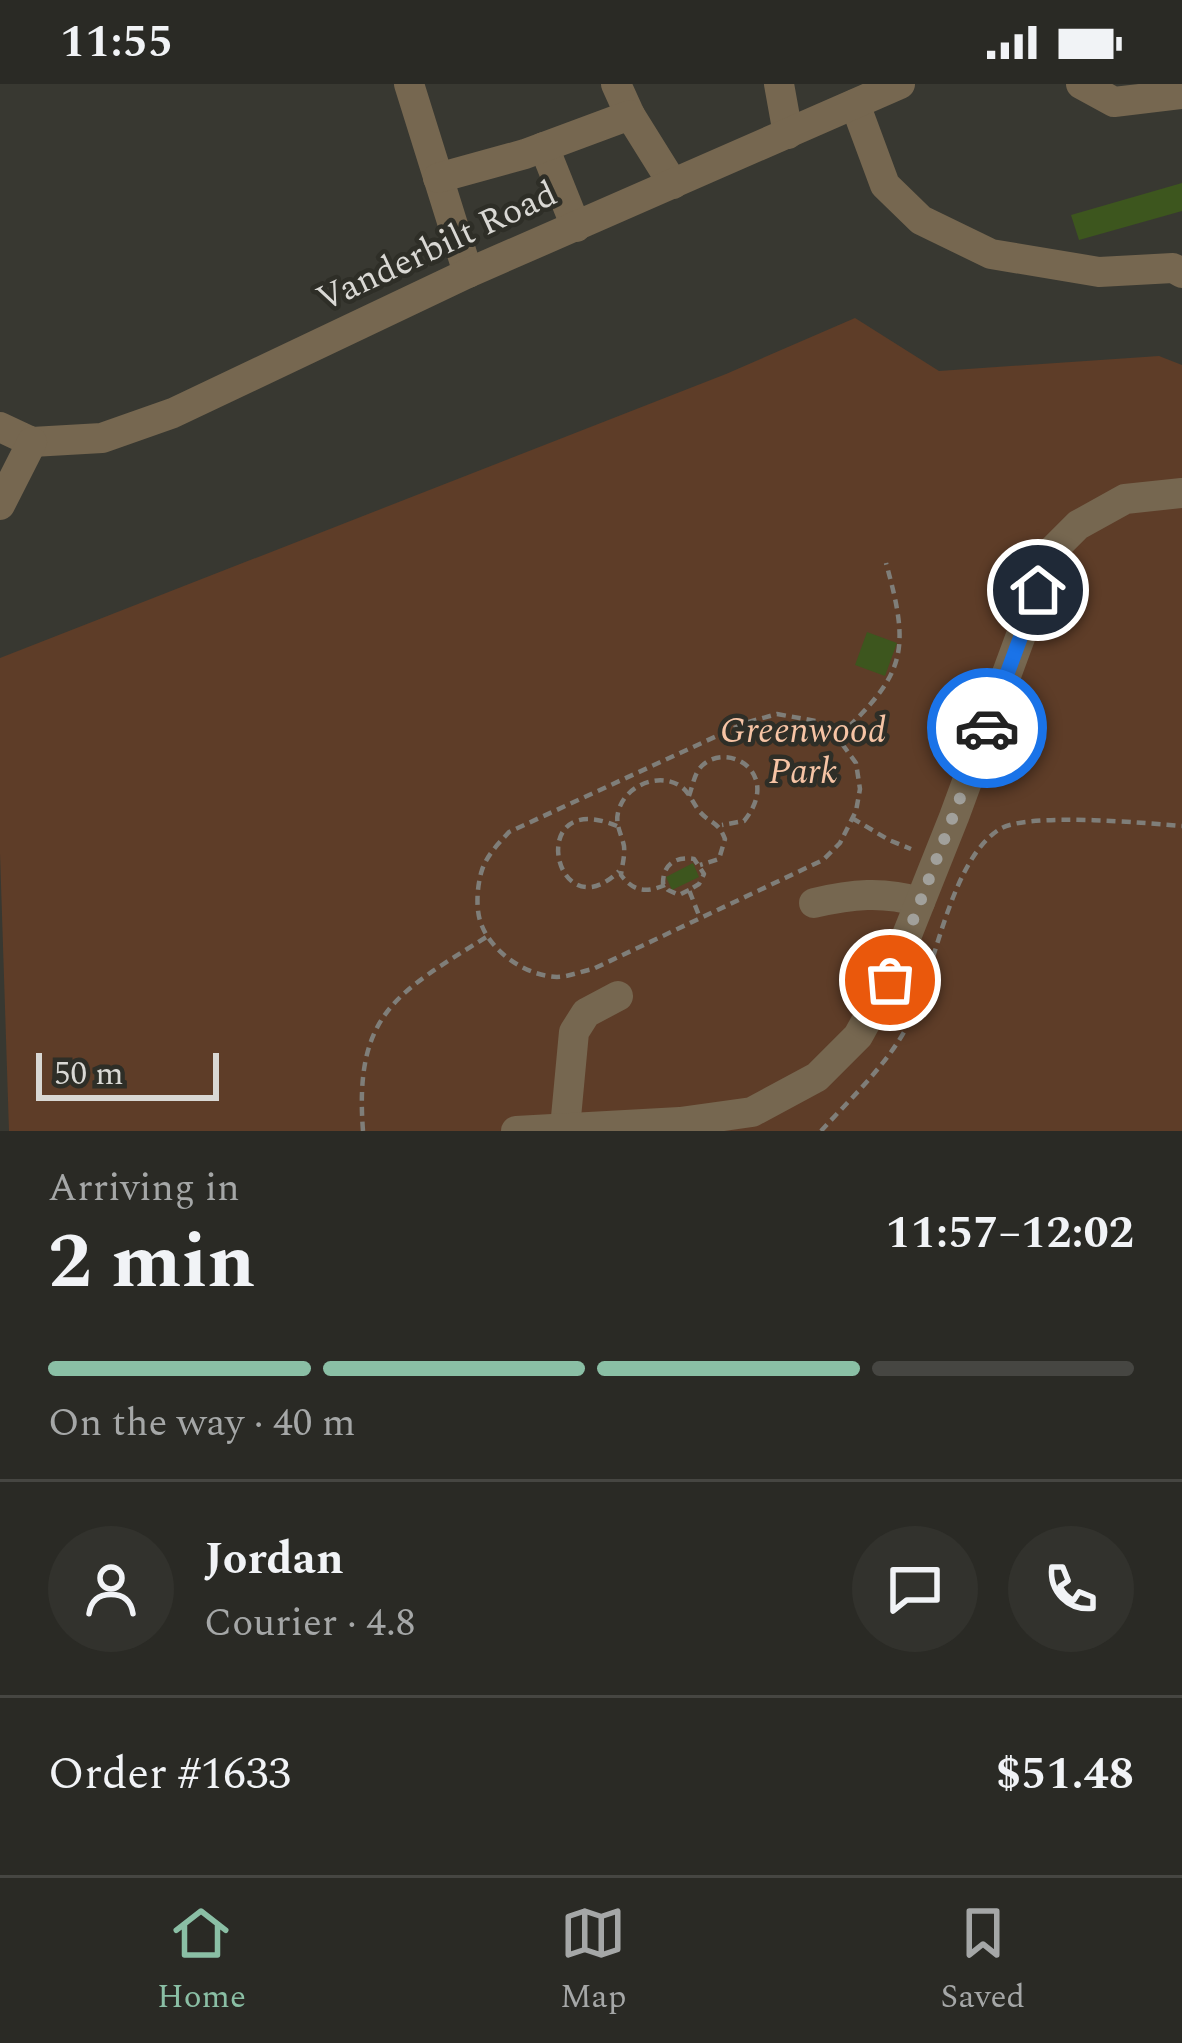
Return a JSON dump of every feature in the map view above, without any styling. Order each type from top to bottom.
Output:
[{"type":"street","points":[[409,84],[468,273]]},
{"type":"street","points":[[616,84],[673,184]]},
{"type":"street","points":[[778,84],[788,134]]},
{"type":"street","name":"Vanderbilt Road","points":[[0,427],[32,442],[102,438],[173,413],[468,273],[900,84]]},
{"type":"street","points":[[1081,84],[1114,102],[1182,94]]},
{"type":"street","points":[[856,104],[884,185],[921,220],[991,254],[1099,272],[1173,268],[1182,273]]},
{"type":"street","points":[[438,178],[630,115]]},
{"type":"street","points":[[544,147],[576,226]]},
{"type":"street","points":[[0,505],[32,442]]},
{"type":"street","points":[[516,1131],[680,1122],[752,1112],[817,1077],[858,1036],[890,980],[1052,551],[1078,525],[1125,499],[1182,493]]},
{"type":"street","points":[[814,903],[854,894],[896,895],[920,902]]},
{"type":"street","points":[[565,1128],[574,1032],[586,1013],[618,996]]},
{"type":"path","points":[[837,737],[878,698],[901,643],[899,605],[886,563]]},
{"type":"path","points":[[777,714],[815,721],[837,737],[856,764],[860,789],[840,843],[823,860],[593,969],[558,977],[529,971],[510,960],[482,926],[478,909],[482,870],[509,832],[745,723],[777,714]]},
{"type":"path","points":[[689,796],[698,770],[706,763],[729,758],[749,768],[759,789],[753,811],[744,821],[719,826]]},
{"type":"path","points":[[634,774],[640,785]]},
{"type":"path","points":[[617,826],[593,818],[567,828],[556,854],[560,868],[594,887],[620,870],[624,848],[617,826],[619,810],[640,785],[659,781],[684,789],[706,818],[719,826],[725,839],[719,859],[700,865]]},
{"type":"path","points":[[852,818],[938,860]]},
{"type":"path","points":[[821,1131],[886,1058],[912,1018],[964,871],[980,846],[1003,826],[1037,820],[1182,826]]},
{"type":"path","points":[[683,857],[694,859],[704,874],[699,884],[679,895],[665,885],[665,868],[683,857]]},
{"type":"path","points":[[620,870],[638,890],[665,885]]},
{"type":"path","points":[[689,890],[700,918]]},
{"type":"path","points":[[362,1131],[360,1092],[366,1052],[389,1007],[422,977],[488,936]]},
{"type":"green space","name":"Greenwood Park","points":[[855,318],[939,371],[1159,356],[1182,365],[1182,1131],[9,1131],[0,853],[0,658],[726,374]]},
{"type":"building","points":[[1182,183],[1182,211],[1079,240],[1071,215]]},
{"type":"building","points":[[867,632],[897,643],[885,676],[855,665]]},
{"type":"building","points":[[693,863],[699,877],[672,890],[666,877]]},
{"type":"way so far","points":[[890,980],[987,728]]},
{"type":"route","points":[[987,728],[1038,590]]}]
